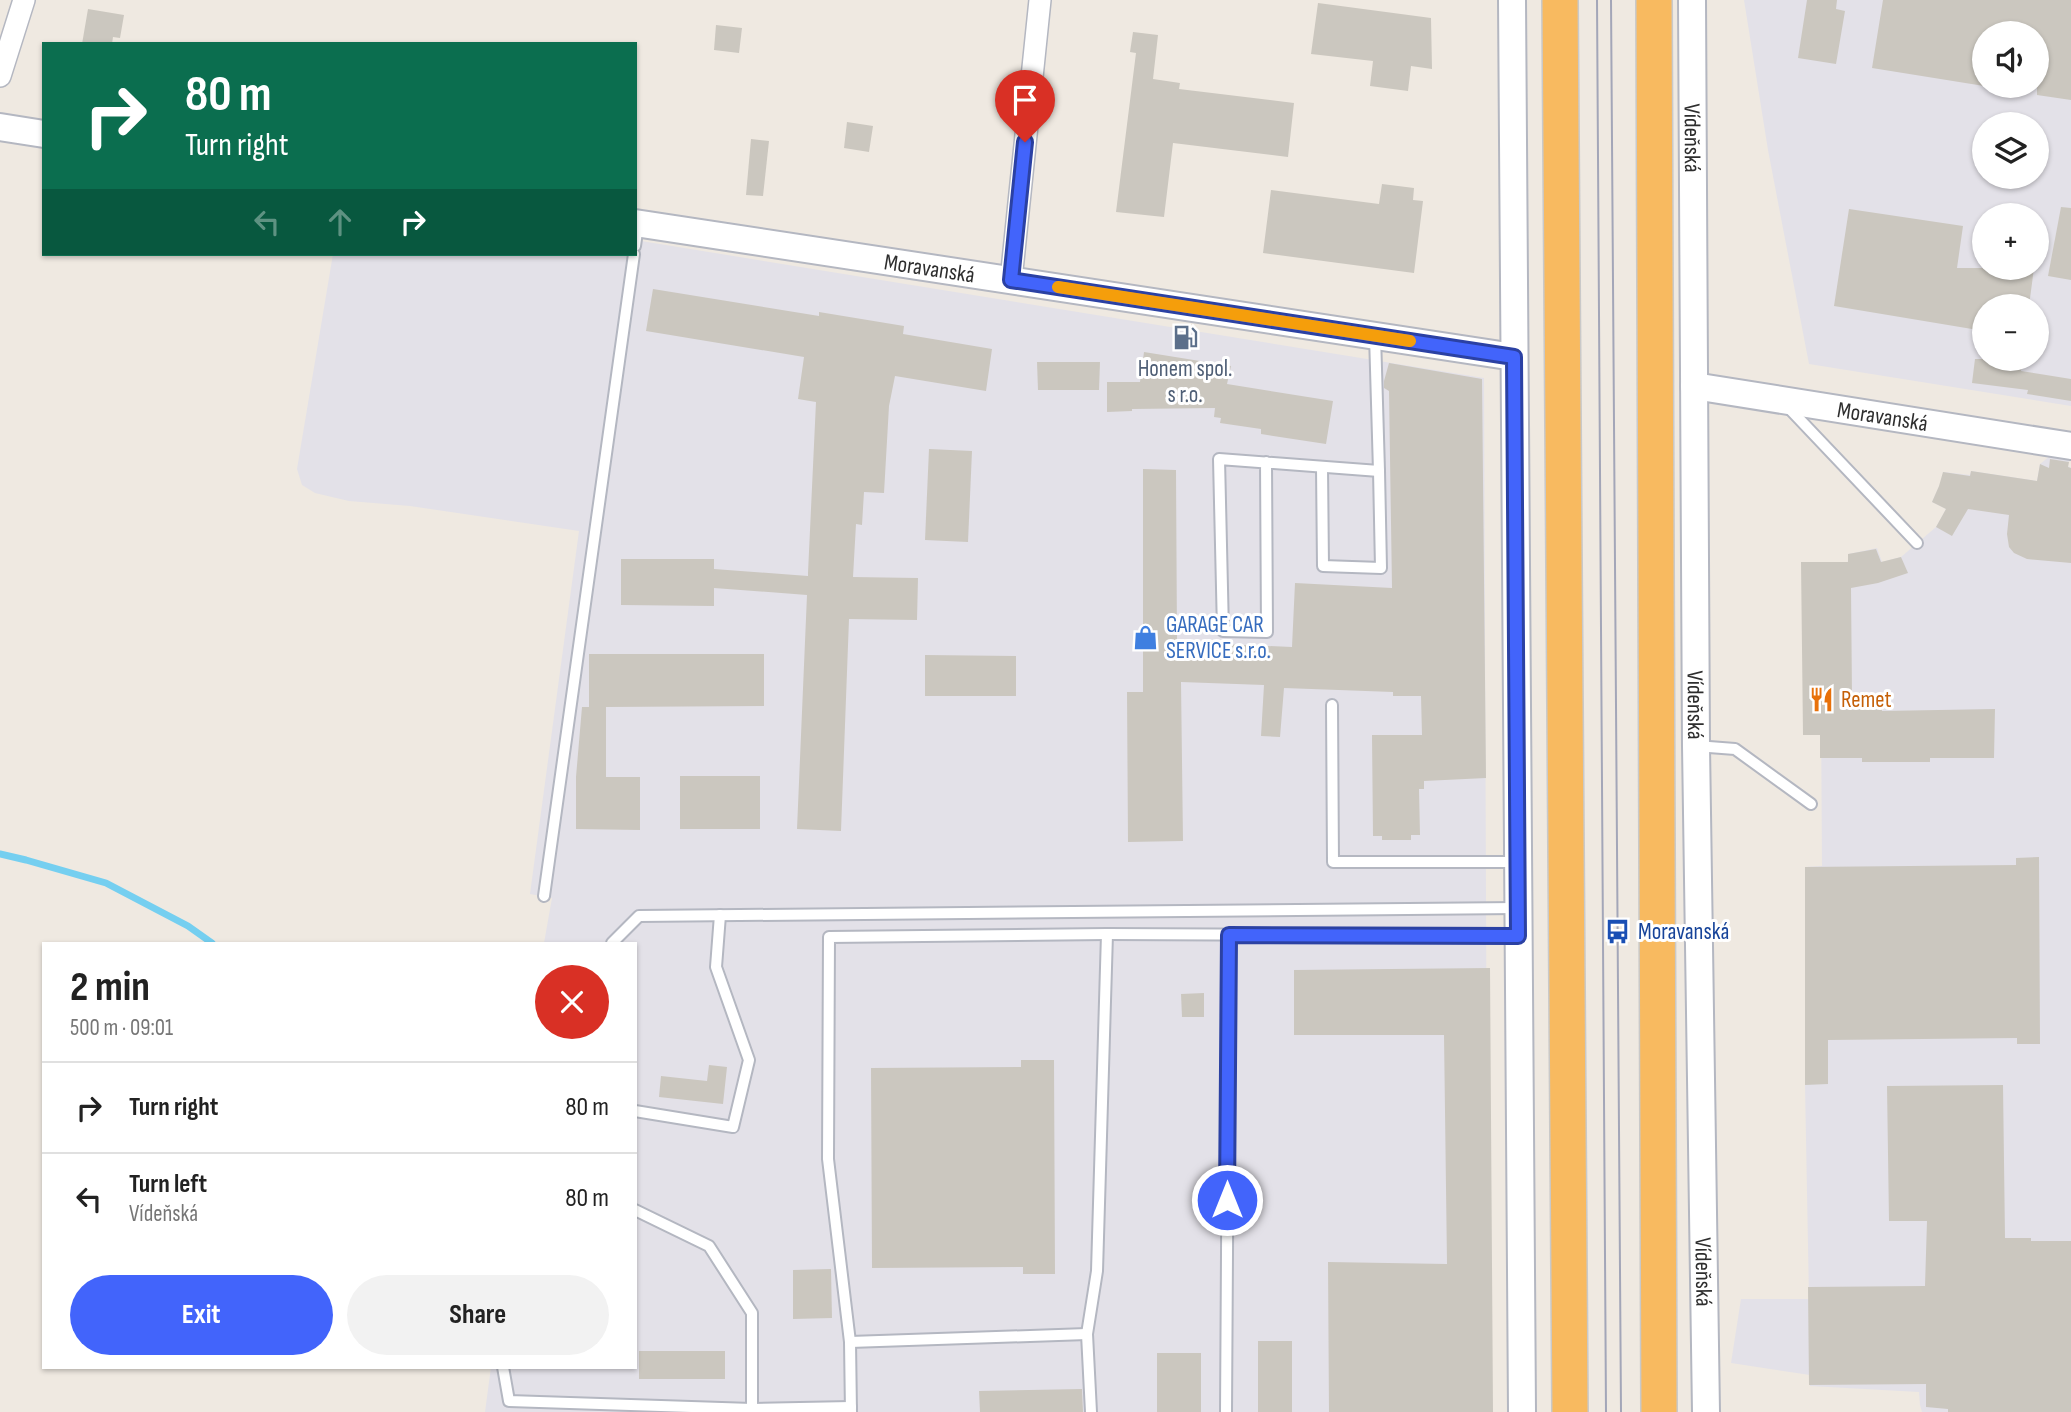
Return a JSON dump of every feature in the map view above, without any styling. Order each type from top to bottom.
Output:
[{"type":"highway","points":[[1560,0],[1570,1412]]},
{"type":"highway","name":"Vídeňská","points":[[1654,0],[1659,1412]]},
{"type":"street","points":[[0,76],[24,0]]},
{"type":"street","points":[[1011,280],[1040,0]]},
{"type":"street","points":[[1512,0],[1522,1412]]},
{"type":"street","name":"Vídeňská","points":[[1692,0],[1696,746],[1706,1412]]},
{"type":"street","points":[[0,127],[42,134]]},
{"type":"street","name":"Moravanská","points":[[637,231],[1011,280],[1514,357]]},
{"type":"street","name":"Moravanská","points":[[1694,386],[2071,446]]},
{"type":"lane","points":[[544,897],[634,256]]},
{"type":"lane","points":[[1322,467],[1323,566],[1381,568],[1375,335]]},
{"type":"lane","points":[[1780,399],[1917,543]]},
{"type":"lane","points":[[1266,463],[1268,632],[1223,631],[1219,459],[1378,471]]},
{"type":"lane","points":[[1332,705],[1333,862],[1517,862]]},
{"type":"lane","points":[[1696,746],[1735,749],[1811,804]]},
{"type":"lane","points":[[613,942],[639,916],[1518,908]]},
{"type":"lane","points":[[637,1111],[733,1127],[749,1060],[716,967],[720,915]]},
{"type":"lane","points":[[503,1369],[509,1401],[752,1411],[851,1409],[850,1342],[828,1159],[829,937],[1107,934],[1518,936]]},
{"type":"lane","points":[[1091,1412],[1087,1334],[1097,1271],[1107,934]]},
{"type":"lane","points":[[1226,1412],[1229,935]]},
{"type":"lane","points":[[637,1211],[709,1246],[751,1313],[752,1411]]},
{"type":"lane","points":[[850,1342],[1087,1334]]},
{"type":"shaded area","points":[[1744,0],[2071,0],[2071,406],[1809,364],[1768,150]]},
{"type":"shaded area","points":[[637,240],[1484,378],[1488,1412],[485,1412],[491,1369],[637,1369],[637,942],[544,942],[552,898],[530,894],[579,531],[410,506],[349,501],[315,493],[302,485],[297,469],[333,256],[637,256]]},
{"type":"shaded area","points":[[2050,456],[2069,460],[2068,466],[2071,468],[2071,1412],[1922,1412],[1919,1392],[1810,1386],[1810,1375],[1731,1363],[1741,1299],[1809,1299],[1805,867],[1822,866],[1821,706],[1849,554],[1877,548],[1882,562],[1901,557],[1936,527],[1946,509],[1932,502],[1943,472],[1970,475],[1971,471],[2037,481],[2040,464]]},
{"type":"building","points":[[1807,0],[1837,0],[1836,9],[1845,11],[1836,64],[1798,58]]},
{"type":"building","points":[[1883,0],[2071,0],[2071,100],[2049,97],[2049,21],[1972,21],[1972,84],[1872,68]]},
{"type":"building","points":[[1318,3],[1431,18],[1432,69],[1411,66],[1408,91],[1370,86],[1373,61],[1311,54]]},
{"type":"building","points":[[88,9],[124,15],[120,38],[113,37],[112,42],[82,42]]},
{"type":"building","points":[[716,25],[742,28],[739,53],[714,50]]},
{"type":"building","points":[[1133,32],[1158,35],[1153,79],[1180,83],[1179,89],[1294,103],[1288,157],[1173,143],[1164,217],[1116,212],[1136,53],[1130,52]]},
{"type":"building","points":[[847,122],[873,126],[869,152],[844,148]]},
{"type":"building","points":[[751,139],[769,141],[763,196],[746,195]]},
{"type":"building","points":[[1382,184],[1414,188],[1413,200],[1423,201],[1414,273],[1263,253],[1271,190],[1379,204]]},
{"type":"building","points":[[2061,207],[2071,208],[2071,280],[2049,276]]},
{"type":"building","points":[[1849,209],[1963,226],[1957,268],[1972,268],[1972,280],[2032,280],[2031,294],[1972,294],[1972,329],[1834,306]]},
{"type":"building","points":[[653,289],[819,316],[819,312],[904,326],[903,334],[992,349],[986,391],[895,376],[889,406],[884,493],[864,492],[862,525],[856,524],[853,577],[918,578],[917,620],[849,619],[841,831],[797,829],[807,595],[714,588],[714,606],[621,605],[621,559],[714,559],[714,569],[808,576],[816,402],[798,399],[804,357],[646,331]]},
{"type":"building","points":[[1144,352],[1231,366],[1227,384],[1333,401],[1326,444],[1261,434],[1261,429],[1220,423],[1221,418],[1214,417],[1215,408],[1107,412],[1107,382],[1140,382]]},
{"type":"building","points":[[1037,362],[1100,362],[1099,390],[1038,390]]},
{"type":"building","points":[[1389,363],[1482,379],[1486,778],[1424,781],[1424,789],[1419,789],[1420,835],[1411,835],[1411,840],[1382,840],[1382,836],[1373,836],[1372,735],[1422,735],[1421,696],[1393,696],[1393,692],[1284,688],[1280,737],[1261,736],[1264,685],[1181,682],[1183,841],[1128,842],[1127,692],[1143,692],[1143,469],[1176,470],[1177,642],[1292,647],[1295,583],[1392,588],[1389,391],[1384,388]]},
{"type":"building","points":[[1974,371],[2021,371],[2071,379],[2071,401],[2027,394],[2028,390],[1972,383]]},
{"type":"building","points":[[929,449],[972,451],[968,542],[925,540]]},
{"type":"building","points":[[2050,459],[2069,462],[2068,467],[2071,468],[2071,563],[2027,559],[2014,553],[2009,547],[2007,534],[2009,515],[1968,509],[1952,536],[1936,527],[1946,509],[1932,502],[1943,472],[1970,476],[1971,471],[2037,481],[2040,464],[2049,468]]},
{"type":"building","points":[[1876,549],[1881,562],[1901,557],[1908,573],[1851,588],[1852,697],[1881,702],[1882,711],[1995,709],[1994,758],[1862,762],[1862,758],[1820,758],[1820,735],[1803,735],[1801,562],[1848,562],[1848,554]]},
{"type":"building","points":[[589,654],[764,654],[764,706],[606,707],[606,777],[640,777],[640,830],[576,829],[576,777],[582,707],[589,707]]},
{"type":"building","points":[[925,655],[1016,656],[1016,696],[925,696]]},
{"type":"building","points":[[680,776],[760,776],[760,829],[680,829]]},
{"type":"building","points":[[2039,857],[2040,1044],[2017,1044],[2017,1038],[1828,1040],[1828,1084],[1805,1085],[1805,867],[2016,865],[2016,858]]},
{"type":"building","points":[[1490,968],[1493,1412],[1329,1412],[1328,1262],[1447,1264],[1444,1035],[1294,1035],[1294,970]]},
{"type":"building","points":[[1204,993],[1204,1017],[1182,1017],[1181,994]]},
{"type":"building","points":[[1021,1060],[1054,1060],[1055,1274],[1023,1274],[1023,1267],[872,1268],[871,1068],[1021,1067]]},
{"type":"building","points":[[709,1065],[727,1067],[723,1104],[659,1097],[661,1076],[707,1081]]},
{"type":"building","points":[[2003,1085],[2005,1238],[2071,1241],[2071,1412],[1948,1412],[1948,1409],[1926,1407],[1926,1384],[1809,1385],[1808,1287],[1925,1286],[1927,1221],[1889,1221],[1887,1086]]},
{"type":"building","points":[[831,1269],[832,1318],[793,1319],[793,1270]]},
{"type":"building","points":[[1258,1341],[1292,1341],[1292,1412],[1258,1412]]},
{"type":"building","points":[[639,1351],[725,1351],[725,1379],[639,1379]]},
{"type":"building","points":[[1157,1353],[1201,1353],[1201,1412],[1157,1412]]},
{"type":"building","points":[[1082,1389],[1083,1412],[980,1412],[979,1391]]},
{"type":"waterway","points":[[0,854],[106,883],[188,926],[211,942]]},
{"type":"tram line","points":[[1597,0],[1606,1412]]},
{"type":"tram line","points":[[1611,0],[1621,1412]]},
{"type":"slow traffic","points":[[1058,287],[1410,341]]},
{"type":"place","name":"Honem spol. s r.o.","points":[[1185,338]]},
{"type":"place","name":"GARAGE CAR SERVICE s.r.o.","points":[[1146,637]]},
{"type":"place","name":"Remet","points":[[1821,699]]},
{"type":"place","name":"Moravanská","points":[[1618,931]]},
{"type":"route","points":[[1025,142],[1011,280],[1514,357],[1518,936],[1229,935],[1227,1200]]}]
